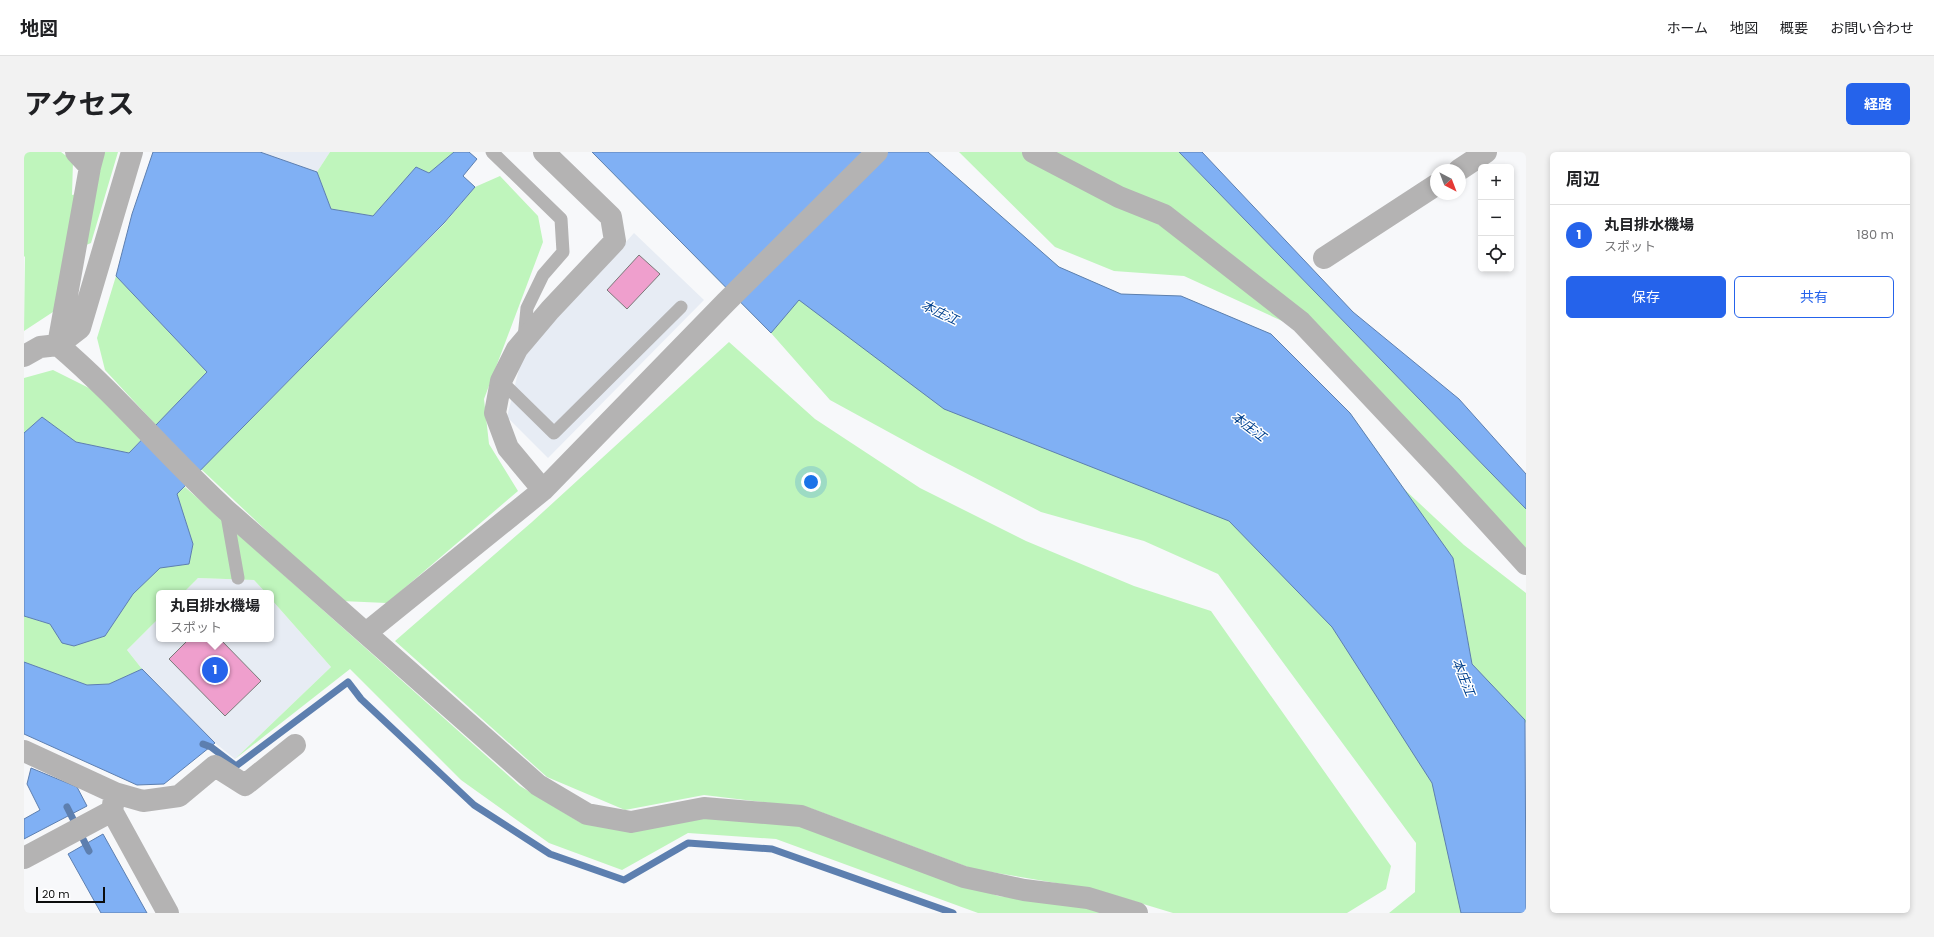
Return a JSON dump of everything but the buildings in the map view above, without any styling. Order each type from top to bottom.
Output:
[{"type":"street","points":[[24,356],[40,347],[58,345],[80,328],[132,152]]},
{"type":"street","points":[[543,490],[508,448],[496,413],[501,381],[517,349],[550,310],[615,241],[611,217],[544,152]]},
{"type":"street","points":[[366,633],[543,490],[726,302],[877,152]]},
{"type":"street","points":[[1033,152],[1119,197],[1164,215],[1301,322],[1445,474],[1526,564]]},
{"type":"street","points":[[1466,165],[1486,152]]},
{"type":"street","points":[[58,345],[87,157]]},
{"type":"street","points":[[1324,258],[1430,189]]},
{"type":"street","points":[[58,345],[89,372],[202,488],[226,510],[538,785],[587,814],[631,822],[704,808],[801,816],[964,877],[1024,890],[1088,898],[1137,913]]},
{"type":"street","points":[[24,751],[113,802],[143,801],[179,796],[215,766],[245,786],[295,745]]},
{"type":"street","points":[[24,858],[77,829],[113,802]]},
{"type":"street","points":[[113,802],[168,913]]},
{"type":"lane","points":[[492,152],[562,219],[563,252],[542,275],[527,308],[524,342]]},
{"type":"lane","points":[[501,381],[554,432],[681,307]]},
{"type":"lane","points":[[226,510],[238,578]]},
{"type":"shaded area","points":[[260,152],[330,152],[317,172]]},
{"type":"shaded area","points":[[634,233],[704,300],[548,458],[507,417],[522,357]]},
{"type":"shaded area","points":[[198,578],[254,580],[263,590],[186,590]]},
{"type":"shaded area","points":[[274,602],[331,667],[235,759],[215,743],[142,669],[127,650],[156,621],[156,642],[274,642]]},
{"type":"green space","points":[[24,152],[61,152],[73,161],[72,195],[92,191],[103,152],[118,152],[91,243],[64,254],[56,310],[24,331],[25,257]]},
{"type":"green space","points":[[330,152],[454,152],[429,173],[416,167],[373,216],[331,209],[317,172]]},
{"type":"green space","points":[[592,152],[1148,415],[1397,637],[1480,913],[1389,913],[1415,892],[1416,843],[1218,574],[1144,541],[1041,512],[927,453],[830,400],[771,333]]},
{"type":"green space","points":[[928,152],[1059,267],[1121,294],[1181,296],[1271,334],[1350,413],[1404,489],[1464,545],[1526,593],[1526,723],[1472,664],[1453,558],[1027,310]]},
{"type":"green space","points":[[959,152],[1179,152],[1526,509],[1526,573],[1291,325],[1184,276],[1114,271],[1055,247]]},
{"type":"green space","points":[[500,176],[538,216],[543,242],[484,399],[489,444],[518,491],[387,603],[341,601],[201,469],[444,224],[475,187]]},
{"type":"green space","points":[[116,276],[207,372],[156,425],[105,370],[97,338]]},
{"type":"green space","points":[[729,342],[815,419],[920,488],[1026,541],[1134,586],[1211,611],[1391,866],[1386,889],[1347,913],[1173,913],[1097,890],[973,869],[810,808],[704,795],[625,810],[547,777],[395,641],[532,522]]},
{"type":"green space","points":[[53,370],[95,391],[141,440],[129,453],[76,442],[42,417],[24,433],[24,378]]},
{"type":"green space","points":[[185,487],[520,786],[581,823],[704,814],[797,822],[998,896],[1095,908],[1112,913],[978,913],[776,839],[688,833],[622,870],[549,843],[461,780],[350,669],[235,759],[331,667],[274,602],[274,590],[263,590],[254,580],[198,578],[186,590],[156,590],[156,621],[127,650],[142,669],[109,684],[87,685],[24,662],[24,616],[50,624],[68,644],[74,646],[105,636],[133,594],[160,567],[189,564],[193,544],[177,494]]},
{"type":"water","points":[[153,152],[260,152],[317,172],[331,209],[373,216],[416,167],[429,173],[454,152],[469,152],[477,159],[463,176],[475,187],[444,223],[177,494],[193,544],[189,564],[160,568],[133,594],[105,636],[74,646],[62,643],[50,624],[24,616],[24,433],[42,417],[76,442],[129,453],[207,372],[116,276],[132,214]]},
{"type":"water","name":"本庄江","points":[[592,152],[928,152],[1059,267],[1121,294],[1181,296],[1271,334],[1350,413],[1453,558],[1472,664],[1525,720],[1526,913],[1461,913],[1432,783],[1332,627],[1229,521],[944,409],[799,300],[771,333]]},
{"type":"water","points":[[1179,152],[1202,152],[1353,312],[1459,399],[1526,474],[1526,509]]},
{"type":"water","points":[[24,662],[87,685],[109,684],[142,669],[215,743],[164,784],[137,785],[24,734]]},
{"type":"water","points":[[31,768],[77,787],[87,806],[24,839],[24,819],[40,810],[27,784]]},
{"type":"water","points":[[103,834],[147,913],[101,913],[68,854]]},
{"type":"waterway","points":[[203,744],[211,747],[236,766],[348,682],[361,699],[474,805],[550,854],[624,880],[688,843],[772,849],[953,913]]},
{"type":"waterway","points":[[67,807],[89,851]]},
{"type":"place","name":"丸目排水機場","points":[[215,670]]}]
